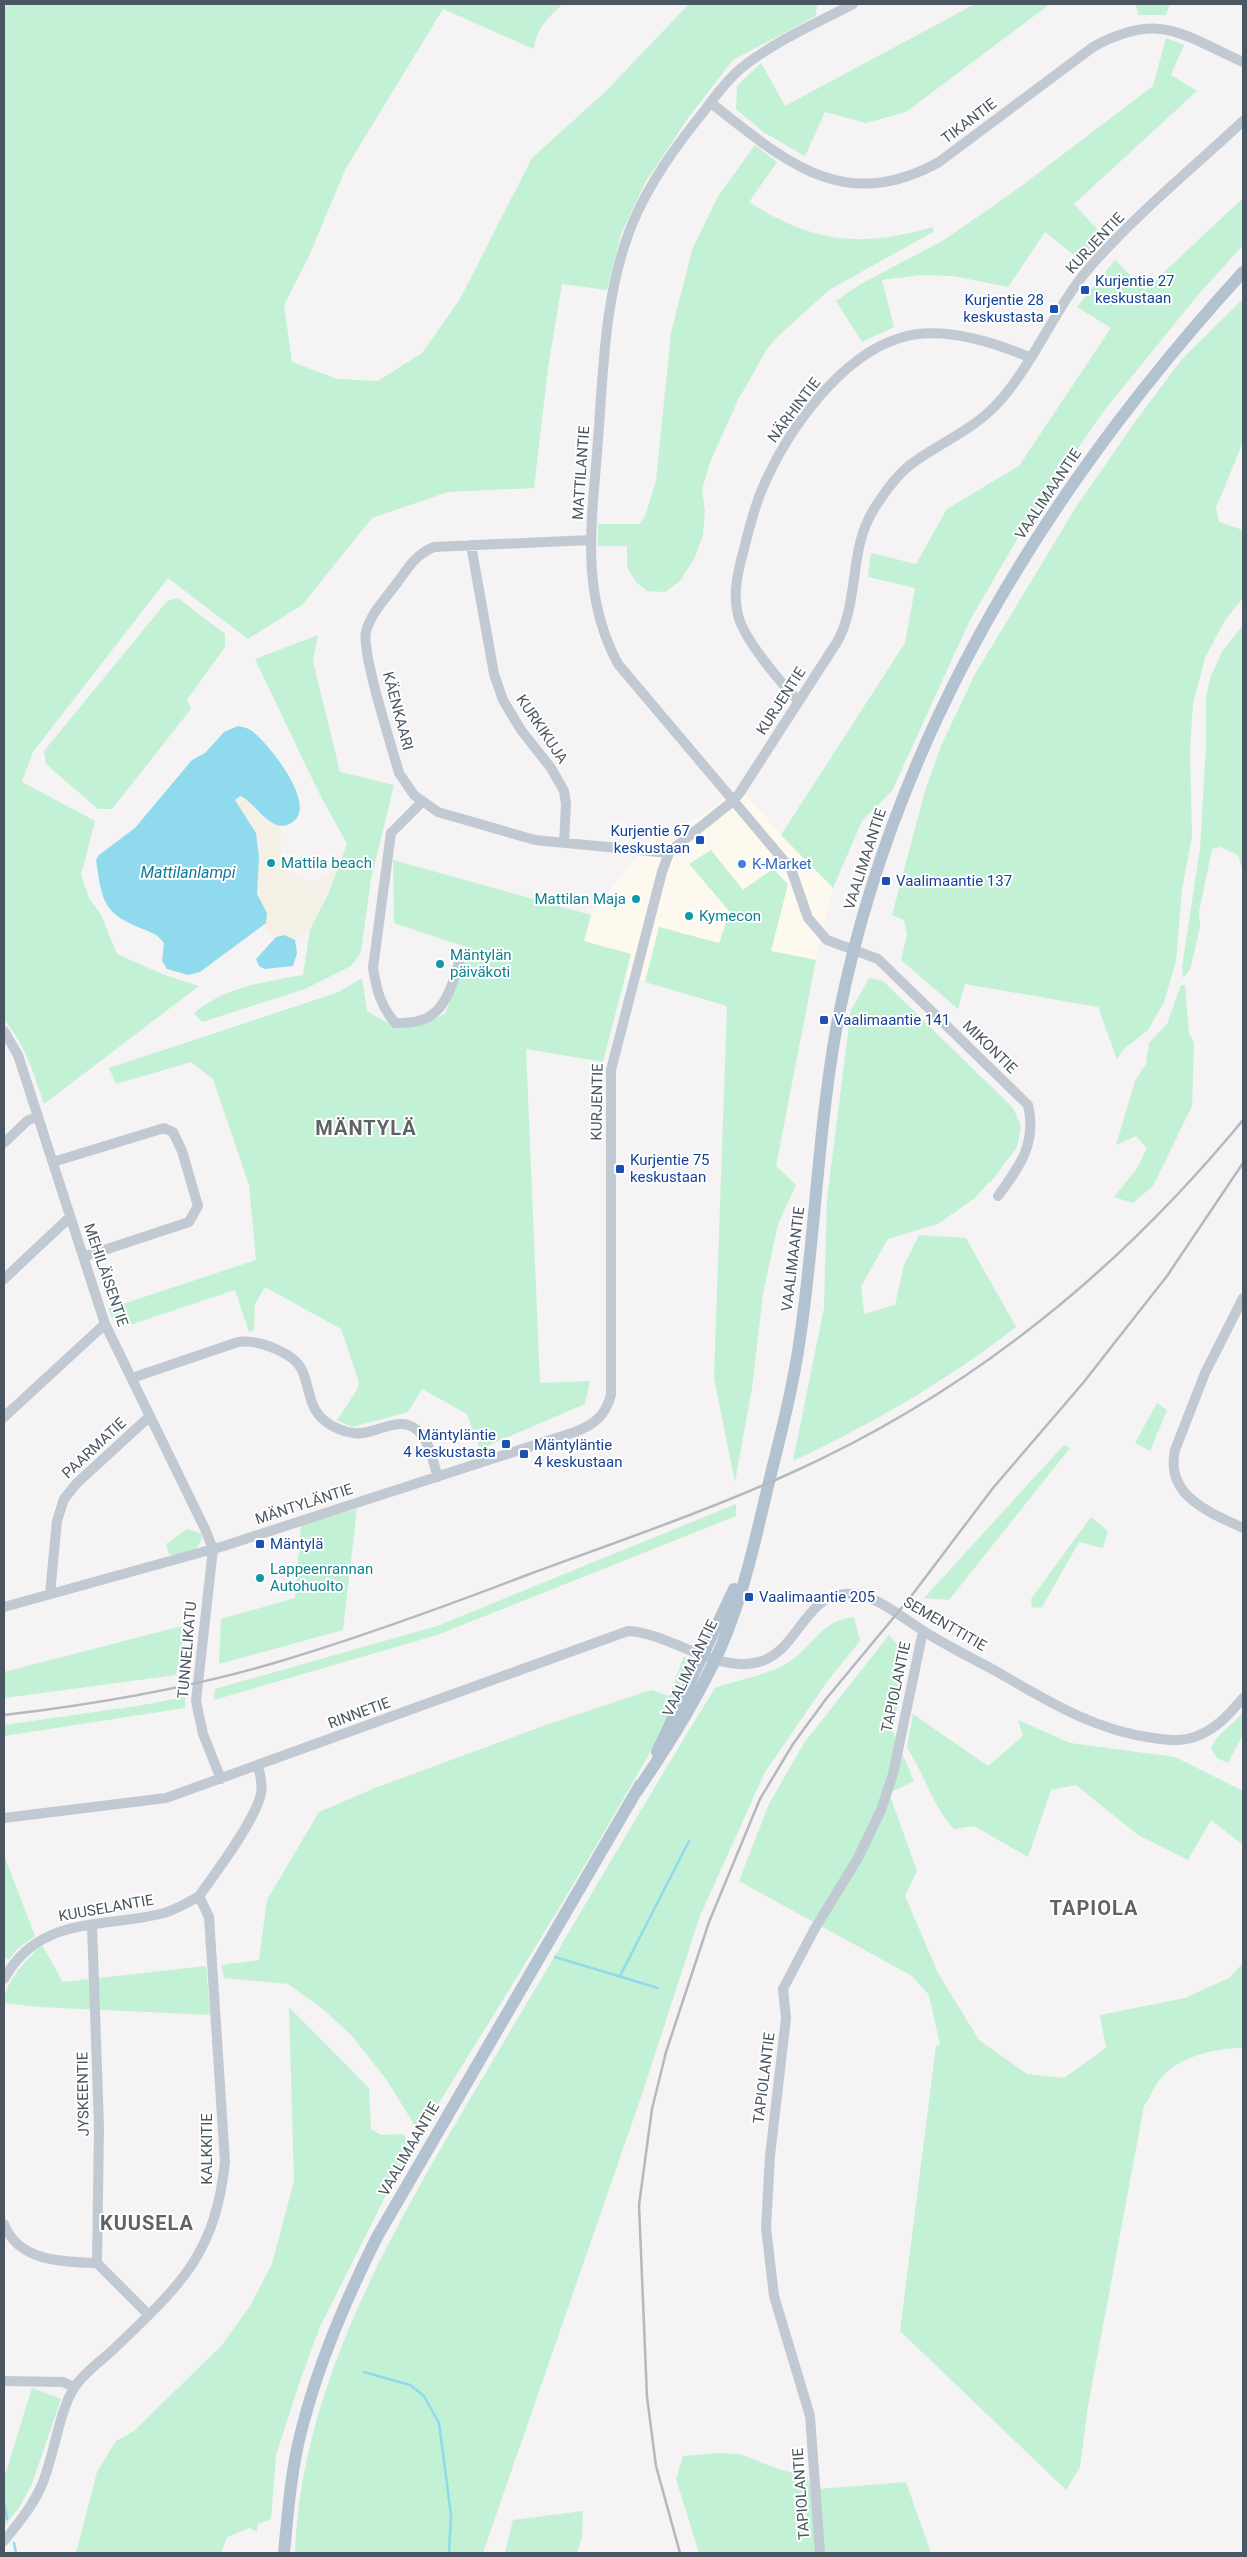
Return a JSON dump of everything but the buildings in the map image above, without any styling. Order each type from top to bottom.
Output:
[{"type":"main road","name":"VAALIMAANTIE","points":[[284,2553],[292,2482],[301,2430],[332,2333],[352,2288],[382,2228],[637,1791],[710,1657],[752,1550],[789,1398],[800,1339],[836,1032],[854,951],[874,881],[909,782],[936,718],[981,628],[1051,514],[1136,396],[1243,272]]},
{"type":"street","name":"MATTILANTIE","points":[[853,4],[765,51],[728,82],[679,142],[654,178],[628,235],[617,271],[609,322],[591,540],[593,580],[599,624],[618,664],[791,869],[806,913],[814,926],[827,940],[854,951]]},
{"type":"street","name":"TIKANTIE","points":[[711,103],[791,163],[812,174],[837,182],[862,184],[889,182],[919,173],[939,162],[1093,47],[1117,34],[1154,27],[1170,30],[1243,62]]},
{"type":"street","name":"KURJENTIE","points":[[606,1412],[611,1395],[611,1070],[659,881],[669,853],[733,802],[844,630],[854,593],[857,554],[872,511],[885,491],[909,466],[970,428],[991,409],[1005,394],[1090,268],[1122,234],[1243,121]]},
{"type":"street","name":"NÄRHINTIE","points":[[799,701],[772,670],[744,631],[738,616],[736,601],[740,565],[752,516],[762,487],[792,432],[839,376],[862,357],[902,337],[940,335],[973,338],[999,344],[1029,357]]},
{"type":"street","name":"KÄENKAARI","points":[[591,540],[434,547],[422,552],[412,562],[370,620],[365,634],[369,662],[398,773],[408,788],[422,802],[438,812],[535,840],[669,853]]},
{"type":"street","name":"KURKIKUJA","points":[[471,545],[494,674],[503,700],[521,730],[551,768],[564,791],[566,804],[564,843]]},
{"type":"street","points":[[422,802],[391,833],[374,959],[373,968],[376,990],[383,1008],[395,1023],[421,1021],[438,1009],[450,995],[462,952]]},
{"type":"street","name":"MIKONTIE","points":[[854,951],[878,960],[1028,1105],[1032,1122],[1028,1146],[1021,1163],[998,1196]]},
{"type":"street","name":"MEHILÄISENTIE","points":[[4,1031],[18,1054],[105,1324],[213,1549]]},
{"type":"street","points":[[4,1143],[27,1121],[38,1116]]},
{"type":"street","points":[[53,1162],[164,1128],[174,1132],[182,1151],[198,1206],[189,1222],[83,1257]]},
{"type":"street","points":[[4,1279],[70,1217]]},
{"type":"street","points":[[1243,1298],[1205,1374],[1175,1450],[1172,1463],[1175,1478],[1194,1502],[1243,1528]]},
{"type":"street","points":[[4,1417],[105,1324]]},
{"type":"street","points":[[132,1378],[238,1342],[251,1340],[263,1343],[293,1360],[302,1368],[314,1409],[324,1421],[353,1433],[398,1423],[409,1425],[420,1433],[427,1444],[438,1476]]},
{"type":"street","name":"MÄNTYLÄNTIE","points":[[4,1607],[213,1549],[575,1432],[591,1425],[606,1412]]},
{"type":"street","name":"PAARMATIE","points":[[50,1594],[57,1521],[64,1499],[77,1483],[150,1416]]},
{"type":"street","name":"TUNNELIKATU","points":[[213,1549],[196,1701],[203,1734],[221,1779]]},
{"type":"street","name":"SEMENTTITIE","points":[[710,1657],[743,1664],[761,1662],[771,1657],[814,1609],[825,1600],[839,1595],[853,1594],[868,1598],[1048,1703],[1086,1721],[1143,1736],[1173,1740],[1197,1736],[1221,1722],[1243,1698]]},
{"type":"street","name":"RINNETIE","points":[[4,1818],[166,1798],[628,1631],[646,1632],[710,1657]]},
{"type":"street","name":"TAPIOLANTIE","points":[[820,2553],[810,2416],[774,2296],[766,2228],[770,2156],[786,2018],[783,1989],[814,1930],[858,1858],[881,1810],[893,1774],[923,1631]]},
{"type":"street","points":[[199,1896],[220,1867],[254,1811],[262,1793],[258,1766]]},
{"type":"street","name":"KUUSELANTIE","points":[[4,1979],[20,1956],[42,1939],[55,1932],[161,1914],[199,1896]]},
{"type":"street","name":"KALKKITIE","points":[[4,2541],[27,2511],[41,2488],[74,2387],[178,2286],[193,2266],[215,2220],[222,2193],[225,2162],[215,1985],[209,1917],[199,1896]]},
{"type":"street","name":"JYSKEENTIE","points":[[92,1925],[99,2127],[97,2262]]},
{"type":"street","points":[[4,2224],[20,2246],[43,2259],[97,2262],[149,2315]]},
{"type":"street","points":[[4,2381],[63,2382],[74,2387]]},
{"type":"shaded area","points":[[740,788],[781,835],[833,888],[816,960],[771,951],[773,869],[743,890],[690,864],[730,912],[719,944],[660,928],[645,982],[626,977],[631,954],[583,941],[591,915],[652,836],[667,835],[678,831]]},
{"type":"green space","points":[[4,4],[563,4],[540,30],[534,49],[443,9],[346,168],[308,258],[284,305],[292,362],[337,379],[378,381],[422,353],[460,299],[532,158],[605,92],[689,4],[817,4],[816,16],[733,60],[688,118],[645,183],[621,234],[607,290],[562,284],[548,368],[534,488],[448,492],[372,518],[302,605],[248,639],[168,578],[33,752],[22,782],[95,821],[81,875],[89,898],[101,915],[117,954],[162,974],[199,986],[44,1104],[23,1049],[4,1020]]},
{"type":"green space","points":[[975,4],[1050,4],[906,112],[866,123],[825,112],[805,156],[765,133],[736,109],[737,86],[761,63],[785,106]]},
{"type":"green space","points":[[1136,4],[1170,4],[1166,15],[1138,15]]},
{"type":"green space","points":[[1166,38],[1184,45],[1171,75],[1197,91],[1074,204],[1105,238],[1085,264],[1045,232],[1008,287],[953,276],[920,275],[882,280],[894,327],[862,342],[836,301],[859,285],[944,240],[1016,190],[1153,86]]},
{"type":"green space","points":[[755,145],[777,162],[749,202],[772,216],[816,233],[838,238],[883,238],[933,227],[933,232],[829,290],[776,338],[767,349],[738,400],[710,462],[702,490],[705,511],[703,535],[695,557],[680,581],[665,592],[647,591],[636,582],[627,567],[627,546],[598,546],[598,524],[640,524],[645,516],[656,481],[671,333],[692,250],[717,198]]},
{"type":"green space","points":[[1243,198],[1243,245],[1198,295],[1103,412],[1027,522],[969,622],[892,791],[862,821],[833,888],[781,835],[905,643],[915,588],[868,577],[871,553],[916,564],[947,509],[1019,466],[1111,328],[1077,307],[1115,260],[1145,290]]},
{"type":"green space","points":[[1243,299],[1243,442],[1216,508],[1219,522],[1243,530],[1243,598],[1225,620],[1205,658],[1193,703],[1190,750],[1192,836],[1182,889],[1176,961],[1164,1002],[1148,1030],[1124,1049],[1117,1059],[1098,1007],[965,984],[958,1009],[901,960],[907,935],[904,920],[892,915],[925,791],[941,746],[975,674],[1076,507],[1135,422],[1182,359]]},
{"type":"green space","points":[[178,598],[225,634],[225,647],[187,700],[191,709],[112,809],[98,809],[46,764],[44,751],[167,601]]},
{"type":"green space","points":[[1243,625],[1243,871],[1238,855],[1220,847],[1212,849],[1199,912],[1200,927],[1190,970],[1183,978],[1182,968],[1200,848],[1206,747],[1206,697],[1211,676],[1223,650]]},
{"type":"green space","points":[[318,635],[313,661],[340,772],[394,785],[371,879],[361,952],[351,966],[305,989],[202,1022],[194,1013],[219,997],[245,987],[303,975],[310,929],[328,894],[347,844],[317,789],[255,659]]},
{"type":"green space","points":[[711,850],[743,890],[773,869],[788,884],[771,951],[816,960],[776,1166],[796,1185],[778,1224],[763,1294],[752,1388],[735,1482],[714,1378],[727,1006],[645,982],[659,927],[719,943],[730,912],[689,864]]},
{"type":"green space","points":[[393,860],[591,915],[584,941],[631,954],[603,1062],[526,1049],[540,1383],[590,1381],[585,1404],[480,1449],[467,1414],[422,1389],[408,1412],[352,1427],[337,1420],[357,1390],[359,1382],[341,1329],[265,1287],[255,1304],[254,1330],[249,1332],[235,1290],[118,1329],[108,1309],[256,1260],[249,1185],[213,1079],[191,1062],[116,1084],[109,1068],[339,992],[362,978],[367,1011],[389,1024],[405,1028],[413,1027],[445,1014],[469,948],[394,923]]},
{"type":"green space","points":[[869,978],[883,981],[1013,1108],[1021,1126],[1017,1147],[990,1183],[975,1198],[938,1224],[888,1239],[861,1286],[864,1314],[895,1305],[904,1265],[919,1235],[966,1238],[1016,1327],[963,1365],[908,1400],[851,1432],[793,1461],[824,1308],[827,1199],[851,1010]]},
{"type":"green space","points":[[1181,985],[1185,985],[1189,1033],[1194,1043],[1192,1106],[1153,1186],[1133,1203],[1114,1197],[1138,1167],[1147,1148],[1136,1136],[1116,1145],[1135,1081],[1146,1064],[1149,1043],[1167,1024]]},
{"type":"green space","points":[[1157,1403],[1167,1410],[1150,1451],[1135,1443]]},
{"type":"green space","points":[[1064,1445],[1070,1448],[949,1600],[924,1598]]},
{"type":"green space","points":[[736,1504],[736,1516],[437,1635],[214,1700],[215,1689],[437,1626]]},
{"type":"green space","points":[[357,1509],[343,1630],[219,1664],[221,1619],[295,1598],[301,1525]]},
{"type":"green space","points":[[1091,1517],[1108,1531],[1103,1548],[1079,1542],[1042,1607],[1032,1608],[1031,1599]]},
{"type":"green space","points":[[187,1529],[202,1534],[199,1545],[196,1549],[186,1554],[169,1554],[166,1544]]},
{"type":"green space","points":[[854,1617],[860,1641],[829,1679],[765,1772],[700,1916],[641,2097],[483,2553],[295,2553],[303,2482],[319,2412],[343,2343],[372,2276],[442,2147],[640,1813],[715,1688],[765,1673],[784,1665],[800,1653],[826,1628],[843,1619]]},
{"type":"green space","points":[[186,1625],[176,1675],[4,1698],[4,1672]]},
{"type":"green space","points":[[889,1635],[906,1655],[893,1732],[914,1781],[889,1793],[917,1871],[905,1896],[938,1973],[979,2040],[1027,2074],[1064,2078],[1106,2048],[1100,2015],[1185,1998],[1229,1978],[1243,1963],[1243,2048],[1208,2052],[1174,2066],[1158,2082],[1144,2106],[1088,2406],[1080,2467],[1066,2490],[900,2331],[936,2046],[940,2045],[929,1995],[912,1976],[739,1881],[769,1804],[804,1743]]},
{"type":"green space","points":[[684,1656],[687,1660],[682,1681],[666,1722],[644,1762],[565,1898],[424,2127],[414,2124],[386,2079],[352,2036],[324,2010],[288,1984],[224,1978],[221,1965],[259,1960],[267,1900],[319,1812],[375,1788],[543,1726],[651,1690],[669,1696]]},
{"type":"green space","points":[[185,1697],[185,1708],[4,1736],[4,1725]]},
{"type":"green space","points":[[1243,1712],[1243,1734],[1228,1763],[1217,1758],[1211,1749],[1222,1733]]},
{"type":"green space","points":[[913,1714],[988,1766],[1023,1736],[1018,1720],[1070,1743],[1175,1757],[1243,1791],[1243,1845],[1211,1820],[1188,1860],[1138,1835],[1076,1785],[1051,1790],[1028,1857],[974,1826],[954,1829],[934,1800],[907,1748]]},
{"type":"green space","points":[[4,1855],[35,1936],[16,1950],[9,1960],[4,1956]]},
{"type":"green space","points":[[42,1945],[63,1982],[206,1966],[210,2015],[40,2007],[4,2003],[8,1987],[17,1971]]},
{"type":"green space","points":[[289,2007],[369,2088],[371,2129],[381,2135],[403,2134],[411,2145],[320,2327],[302,2375],[276,2455],[271,2519],[258,2524],[257,2532],[249,2528],[227,2537],[221,2553],[76,2553],[97,2472],[116,2441],[134,2431],[222,2345],[250,2306],[272,2264],[294,2181]]},
{"type":"green space","points":[[32,2388],[61,2399],[32,2484],[20,2506],[4,2527],[4,2471],[6,2472]]},
{"type":"green space","points":[[717,2453],[740,2454],[778,2469],[807,2476],[811,2489],[816,2553],[699,2553],[676,2479],[683,2456]]},
{"type":"green space","points":[[906,2482],[931,2553],[824,2553],[818,2489]]},
{"type":"green space","points":[[583,2511],[582,2537],[577,2553],[505,2553],[513,2520]]},
{"type":"sand","name":"Mattila beach","points":[[239,796],[245,798],[280,825],[281,857],[287,868],[300,879],[314,882],[337,870],[310,929],[295,939],[284,935],[276,937],[263,927],[266,923],[256,886],[259,855],[258,840],[254,828],[235,800]]},
{"type":"water","name":"Mattilanlampi","points":[[238,726],[252,731],[270,749],[290,778],[297,793],[300,807],[297,818],[287,825],[280,826],[268,820],[240,796],[235,800],[256,833],[259,857],[257,894],[267,913],[266,923],[200,972],[188,975],[167,969],[162,961],[164,943],[159,937],[126,921],[110,909],[102,894],[96,860],[99,855],[135,828],[192,760],[205,753],[224,732]]},
{"type":"water","points":[[284,935],[295,940],[297,953],[293,966],[265,969],[259,966],[256,959],[276,937]]},
{"type":"waterway","points":[[620,1976],[689,1841]]},
{"type":"waterway","points":[[555,1957],[658,1988]]},
{"type":"waterway","points":[[364,2372],[410,2385],[424,2396],[439,2423],[451,2515],[449,2553]]},
{"type":"waterway","points":[[4,2501],[7,2519]]},
{"type":"waterway","points":[[14,2543],[16,2553]]},
{"type":"railway","points":[[4,1715],[144,1694],[247,1671],[281,1661],[374,1631],[466,1598],[693,1514],[791,1473],[857,1441],[920,1405],[980,1366],[1038,1323],[1093,1277],[1145,1228],[1243,1120]]},
{"type":"railway","points":[[680,2553],[656,2466],[647,2397],[639,2205],[652,2109],[666,2052],[709,1922],[760,1799],[793,1744],[826,1699],[909,1599],[993,1488],[1083,1383],[1167,1276],[1243,1163]]},
{"type":"place","name":"Kurjentie 27 keskustaan","points":[[1085,290]]},
{"type":"place","name":"Kurjentie 28 keskustasta","points":[[1054,309]]},
{"type":"place","name":"Kurjentie 67 keskustaan","points":[[700,840]]},
{"type":"place","name":"Mattila beach","points":[[271,863]]},
{"type":"place","name":"K-Market","points":[[742,864]]},
{"type":"place","name":"Vaalimaantie 137","points":[[886,881]]},
{"type":"place","name":"Mattilan Maja","points":[[636,899]]},
{"type":"place","name":"Kymecon","points":[[689,916]]},
{"type":"place","name":"Mäntylän päiväkoti","points":[[440,964]]},
{"type":"place","name":"Vaalimaantie 141","points":[[824,1020]]},
{"type":"place","name":"Kurjentie 75 keskustaan","points":[[620,1169]]},
{"type":"place","name":"Mäntyläntie 4 keskustasta","points":[[506,1444]]},
{"type":"place","name":"Mäntyläntie 4 keskustaan","points":[[524,1454]]},
{"type":"place","name":"Mäntylä","points":[[260,1544]]},
{"type":"place","name":"Lappeenrannan Autohuolto","points":[[260,1578]]},
{"type":"place","name":"Vaalimaantie 205","points":[[749,1597]]},
{"type":"district","name":"MÄNTYLÄ","points":[[366,1128]]},
{"type":"district","name":"TAPIOLA","points":[[1094,1908]]},
{"type":"district","name":"KUUSELA","points":[[147,2223]]}]
